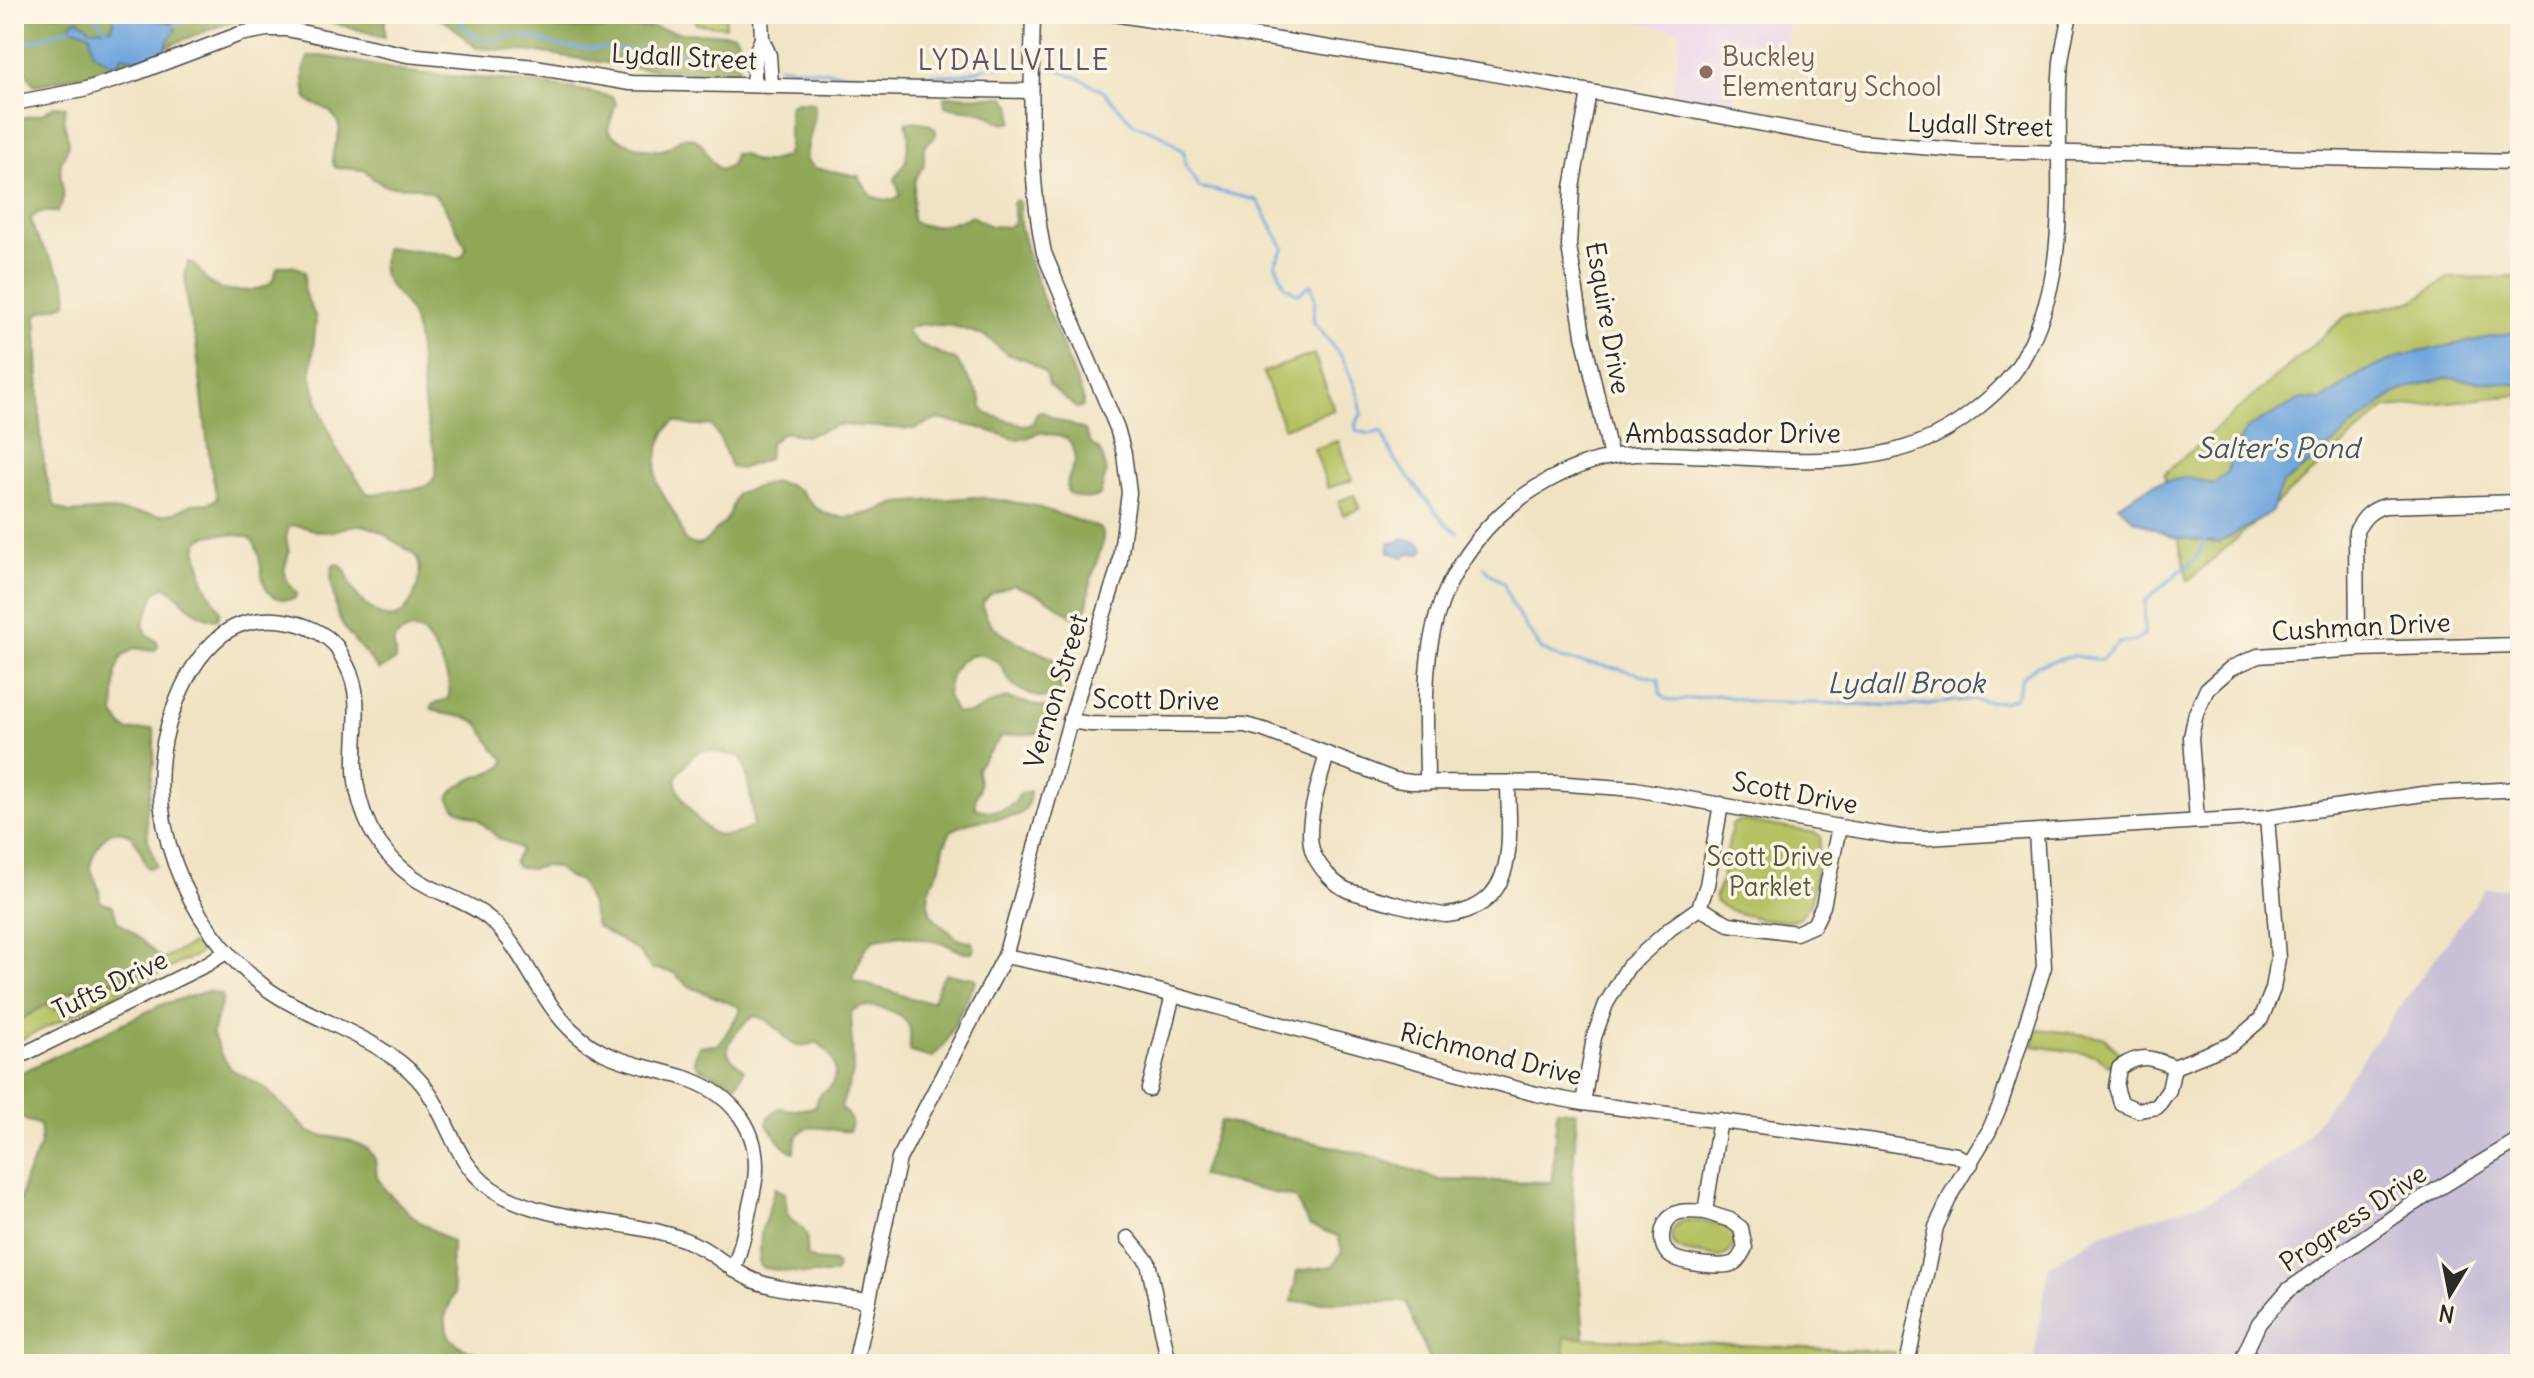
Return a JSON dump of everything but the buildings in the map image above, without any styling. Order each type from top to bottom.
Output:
[{"type":"street","points":[[761,14],[762,56],[771,85]]},
{"type":"street","name":"Vernon Street","points":[[855,1364],[899,1159],[1005,956],[1070,721],[1119,566],[1129,493],[1117,428],[1044,253],[1038,223],[1031,91],[1033,14]]},
{"type":"street","name":"Lydall Street","points":[[1113,14],[1483,72],[1859,142],[1947,150],[2520,162]]},
{"type":"street","name":"Ambassador Drive","points":[[1427,783],[1427,673],[1433,630],[1443,599],[1461,563],[1485,529],[1516,501],[1559,476],[1611,457],[1657,454],[1817,460],[1864,459],[1893,453],[1954,426],[1992,395],[2016,369],[2041,322],[2052,287],[2057,247],[2061,61],[2070,14]]},
{"type":"street","name":"Lydall Street","points":[[14,103],[83,90],[240,34],[267,29],[314,33],[407,55],[535,67],[630,83],[1031,91]]},
{"type":"street","points":[[753,84],[762,56]]},
{"type":"street","name":"Esquire Drive","points":[[1589,92],[1572,188],[1569,246],[1583,335],[1611,457]]},
{"type":"street","points":[[2357,649],[2356,531],[2363,518],[2373,509],[2385,506],[2520,502]]},
{"type":"street","points":[[733,1270],[742,1248],[756,1171],[754,1143],[742,1116],[717,1092],[686,1078],[609,1056],[582,1040],[560,1018],[510,940],[488,917],[422,884],[391,859],[371,831],[359,798],[354,762],[358,720],[355,682],[338,648],[311,628],[275,618],[232,627],[204,649],[182,685],[168,722],[160,758],[160,799],[169,846],[186,890],[201,919],[226,952],[268,989],[392,1057],[418,1079],[437,1107],[451,1140],[470,1169],[496,1192],[534,1209],[667,1234],[703,1248],[733,1270],[758,1282],[868,1300]]},
{"type":"street","name":"Cushman Drive","points":[[2197,821],[2191,737],[2196,713],[2207,689],[2231,668],[2258,656],[2357,649],[2520,645]]},
{"type":"street","name":"Scott Drive","points":[[1070,721],[1090,724],[1245,725],[1277,734],[1395,780],[1601,785],[1900,837],[1927,838],[2267,817],[2423,794],[2520,789]]},
{"type":"street","points":[[1327,754],[1310,827],[1313,854],[1327,874],[1347,890],[1445,916],[1472,909],[1491,895],[1504,872],[1508,844],[1508,783]]},
{"type":"street","points":[[1583,1103],[1594,1037],[1606,1004],[1628,967],[1671,928],[1699,908],[1707,885],[1721,804]]},
{"type":"street","points":[[2174,1067],[2169,1090],[2157,1107],[2138,1110],[2121,1103],[2116,1087],[2119,1068],[2132,1059],[2152,1057],[2174,1067],[2232,1044],[2261,1019],[2273,989],[2278,958],[2267,817]]},
{"type":"street","points":[[1699,908],[1729,924],[1796,933],[1814,925],[1823,906],[1839,827]]},
{"type":"street","points":[[1907,1364],[1936,1227],[2001,1103],[2044,967],[2036,832]]},
{"type":"street","name":"Tufts Drive","points":[[14,1059],[226,952]]},
{"type":"street","name":"Richmond Drive","points":[[1005,956],[1102,976],[1498,1084],[1583,1103],[1956,1155],[1971,1164]]},
{"type":"street","points":[[1149,1089],[1173,995]]},
{"type":"street","points":[[1705,1212],[1720,1120]]},
{"type":"street","name":"Progress Drive","points":[[2240,1364],[2259,1323],[2288,1290],[2408,1207],[2520,1139]]},
{"type":"street","points":[[1680,1212],[1705,1212],[1730,1220],[1741,1228],[1745,1248],[1734,1262],[1725,1265],[1694,1263],[1673,1257],[1664,1249],[1662,1232],[1671,1217],[1680,1212]]},
{"type":"street","points":[[1128,1238],[1148,1262],[1169,1364]]},
{"type":"shaded area","name":"Buckley Elementary School","points":[[1589,14],[1790,14],[1785,49],[1741,41],[1733,105],[1672,94],[1681,30]]},
{"type":"shaded area","points":[[2520,886],[2520,1364],[2033,1364],[2049,1266],[2103,1233],[2211,1200],[2297,1149],[2485,889]]},
{"type":"green space","points":[[14,14],[385,14],[385,37],[303,17],[258,17],[220,26],[106,69],[34,85],[21,64],[14,65]]},
{"type":"green space","points":[[434,14],[527,14],[560,28],[652,27],[683,33],[734,34],[740,43],[738,70],[731,73],[701,73],[638,68],[543,53],[476,48]]},
{"type":"green space","points":[[696,14],[726,14],[725,27],[696,24]]},
{"type":"green space","points":[[309,56],[404,71],[540,84],[612,97],[616,103],[608,130],[612,134],[625,142],[659,150],[681,139],[693,138],[721,170],[731,165],[734,154],[760,162],[785,156],[789,150],[789,106],[796,102],[814,103],[815,116],[807,161],[815,168],[858,176],[871,196],[886,200],[900,195],[895,179],[906,160],[909,136],[906,123],[921,122],[932,126],[936,133],[924,147],[924,165],[915,179],[914,222],[936,226],[972,216],[990,226],[1008,227],[1015,222],[1013,203],[1016,200],[1019,202],[1020,225],[1028,255],[1083,397],[1083,407],[1076,408],[1049,385],[1046,374],[1040,369],[1027,360],[1007,354],[985,336],[953,326],[923,324],[910,327],[907,332],[917,343],[957,361],[981,398],[982,408],[987,414],[1026,426],[1032,424],[1037,413],[1042,411],[1085,430],[1091,444],[1103,458],[1106,474],[1100,495],[1083,498],[1068,493],[1068,479],[1075,455],[1067,438],[1039,432],[1018,440],[938,419],[914,429],[838,425],[806,436],[784,432],[770,443],[768,459],[740,469],[731,467],[711,425],[693,426],[675,421],[661,440],[657,457],[658,486],[678,522],[684,540],[698,545],[705,542],[725,521],[737,493],[774,482],[799,490],[816,508],[844,518],[897,503],[977,497],[1032,505],[1100,528],[1103,533],[1087,608],[1081,617],[1073,616],[1042,596],[1014,585],[992,593],[983,602],[991,624],[1001,632],[1059,662],[1063,674],[1059,697],[1039,697],[1018,689],[999,662],[983,655],[965,658],[952,674],[947,696],[955,712],[969,713],[1007,698],[1046,708],[1050,713],[1047,727],[1042,733],[1002,736],[978,766],[975,808],[1001,810],[1012,804],[1020,793],[1030,791],[1027,806],[1015,816],[972,823],[951,831],[940,867],[929,889],[931,914],[959,940],[972,942],[975,949],[964,953],[943,943],[901,935],[875,939],[865,949],[852,978],[854,981],[914,1000],[933,1001],[946,974],[974,978],[976,981],[945,1044],[932,1058],[910,1052],[909,1026],[891,1011],[865,1007],[851,1012],[853,1073],[841,1107],[851,1121],[849,1131],[805,1129],[799,1133],[794,1152],[786,1148],[767,1125],[769,1116],[779,1108],[795,1110],[815,1107],[819,1096],[830,1087],[835,1074],[833,1062],[822,1046],[817,1042],[797,1045],[766,1020],[755,1016],[741,1027],[729,1044],[729,1055],[744,1070],[737,1084],[698,1067],[694,1061],[699,1046],[721,1042],[740,1011],[739,1007],[688,986],[674,973],[651,968],[638,951],[596,926],[580,881],[568,877],[556,867],[517,867],[514,863],[520,848],[498,838],[478,819],[456,809],[449,798],[459,786],[502,767],[505,760],[494,749],[479,724],[431,708],[433,704],[448,699],[448,682],[438,654],[422,632],[411,629],[397,636],[394,642],[395,661],[379,670],[347,632],[337,614],[331,578],[333,565],[339,564],[344,568],[354,590],[366,605],[387,617],[395,617],[408,606],[419,577],[420,568],[413,554],[383,533],[361,525],[325,532],[289,526],[286,538],[289,552],[284,571],[297,594],[294,599],[271,595],[263,580],[260,559],[252,540],[228,534],[203,538],[196,548],[205,585],[220,611],[218,619],[210,619],[196,612],[165,586],[155,593],[143,625],[158,647],[153,651],[134,648],[121,658],[116,672],[114,714],[129,731],[154,731],[154,761],[146,817],[148,839],[157,866],[148,868],[135,840],[120,831],[102,840],[90,867],[99,889],[100,902],[113,906],[117,921],[165,965],[157,970],[62,995],[14,1024],[14,119],[42,114],[54,106],[66,107],[64,117],[68,145],[60,170],[63,200],[57,212],[40,212],[31,218],[39,241],[65,283],[67,294],[66,304],[40,312],[36,318],[41,437],[48,484],[55,506],[69,513],[107,510],[160,515],[217,499],[196,343],[187,305],[185,273],[188,262],[211,284],[231,290],[264,287],[273,280],[278,267],[292,266],[305,272],[304,292],[316,318],[311,375],[335,447],[367,493],[418,489],[432,481],[436,464],[425,414],[416,329],[407,307],[385,279],[383,261],[386,247],[458,258],[464,254],[466,247],[443,204],[433,193],[415,187],[386,186],[364,170],[334,166],[332,158],[339,127],[327,110],[307,100],[304,78]],"holes":[[[700,751],[741,757],[750,791],[753,826],[736,834],[716,834],[704,826],[691,810],[680,793],[676,779]]]},
{"type":"green space","points":[[944,97],[1005,97],[1012,106],[1013,122],[1005,123],[984,113],[945,106]]},
{"type":"green space","name":"Salter's Pond","points":[[2520,277],[2520,395],[2386,408],[2188,581],[2164,474],[2346,316],[2413,301],[2448,278]]},
{"type":"green space","points":[[1314,354],[1334,410],[1284,428],[1263,372]]},
{"type":"green space","points":[[1338,441],[1352,480],[1328,488],[1314,449]]},
{"type":"green space","points":[[1354,495],[1360,509],[1343,515],[1338,501]]},
{"type":"green space","name":"Scott Drive Parklet","points":[[1740,820],[1816,833],[1821,837],[1811,903],[1800,917],[1781,920],[1757,918],[1716,902],[1732,825]]},
{"type":"green space","points":[[199,941],[201,950],[197,955],[14,1043],[14,985],[55,1010]]},
{"type":"green space","points":[[208,991],[222,995],[212,1033],[231,1069],[265,1088],[310,1133],[352,1141],[368,1149],[375,1159],[377,1177],[386,1191],[417,1220],[452,1242],[454,1294],[445,1316],[447,1331],[451,1339],[463,1348],[506,1364],[14,1364],[14,1202],[20,1199],[38,1151],[41,1132],[40,1125],[25,1120],[14,1109],[14,1076],[163,1004]]},
{"type":"green space","points":[[2038,1029],[2103,1037],[2120,1053],[2109,1066],[2096,1055],[2033,1046]]},
{"type":"green space","points":[[1557,1110],[1577,1112],[1572,1182],[1584,1338],[1895,1352],[1892,1364],[1431,1364],[1406,1302],[1440,1180],[1552,1182]]},
{"type":"green space","points":[[1557,1110],[1577,1112],[1572,1182],[1584,1338],[1564,1337],[1565,1364],[1432,1364],[1406,1302],[1292,1302],[1297,1271],[1333,1266],[1342,1251],[1338,1236],[1310,1226],[1295,1198],[1201,1176],[1220,1121],[1365,1154],[1440,1180],[1552,1183]]},
{"type":"green space","points":[[775,1188],[785,1193],[787,1213],[807,1236],[807,1255],[814,1260],[834,1262],[838,1267],[835,1274],[806,1274],[759,1265],[761,1233]]},
{"type":"green space","points":[[1686,1220],[1725,1226],[1734,1237],[1731,1250],[1719,1257],[1676,1247],[1671,1238],[1673,1229]]},
{"type":"water","points":[[111,14],[153,14],[160,20],[170,22],[176,30],[165,50],[142,60],[122,56],[116,66],[93,53],[90,34],[69,28],[78,19],[91,29],[111,28],[114,21]]},
{"type":"water","name":"Salter's Pond","points":[[2520,331],[2520,385],[2446,378],[2396,393],[2282,484],[2271,513],[2219,543],[2172,537],[2134,520],[2118,505],[2154,484],[2187,477],[2214,484],[2228,472],[2230,457],[2247,428],[2301,399],[2322,400],[2361,373],[2403,355]]},
{"type":"water","points":[[1403,538],[1422,544],[1424,549],[1421,554],[1409,553],[1403,557],[1389,552],[1389,543]]},
{"type":"waterway","points":[[93,14],[106,29]]},
{"type":"waterway","name":"Lydall Brook","points":[[170,27],[205,14]]},
{"type":"waterway","name":"Lydall Brook","points":[[451,14],[472,34],[484,40],[520,35],[567,48],[747,60]]},
{"type":"waterway","name":"Lydall Brook","points":[[14,53],[22,45],[72,27]]},
{"type":"waterway","name":"Lydall Brook","points":[[778,66],[851,74],[960,75],[989,67],[1028,66]]},
{"type":"waterway","name":"Lydall Brook","points":[[1036,67],[1058,70],[1103,91],[1134,124],[1162,135],[1184,152],[1185,165],[1199,187],[1257,200],[1284,248],[1275,263],[1285,286],[1298,294],[1311,284],[1315,300],[1313,321],[1343,359],[1358,394],[1362,413],[1355,425],[1357,431],[1370,434],[1381,431],[1394,459],[1445,523],[1457,532]]},
{"type":"waterway","name":"Lydall Brook","points":[[1484,567],[1504,584],[1512,605],[1541,649],[1561,659],[1659,679],[1660,693],[1666,699],[1677,701],[1717,695],[1747,701],[1909,706],[1965,700],[2004,702],[2015,698],[2022,678],[2037,665],[2074,656],[2101,660],[2119,643],[2135,641],[2144,635],[2145,601],[2197,557],[2205,541]]},
{"type":"place","name":"Buckley Elementary School","points":[[1706,72]]},
{"type":"district","name":"LYDALLVILLE","points":[[1014,60]]}]
